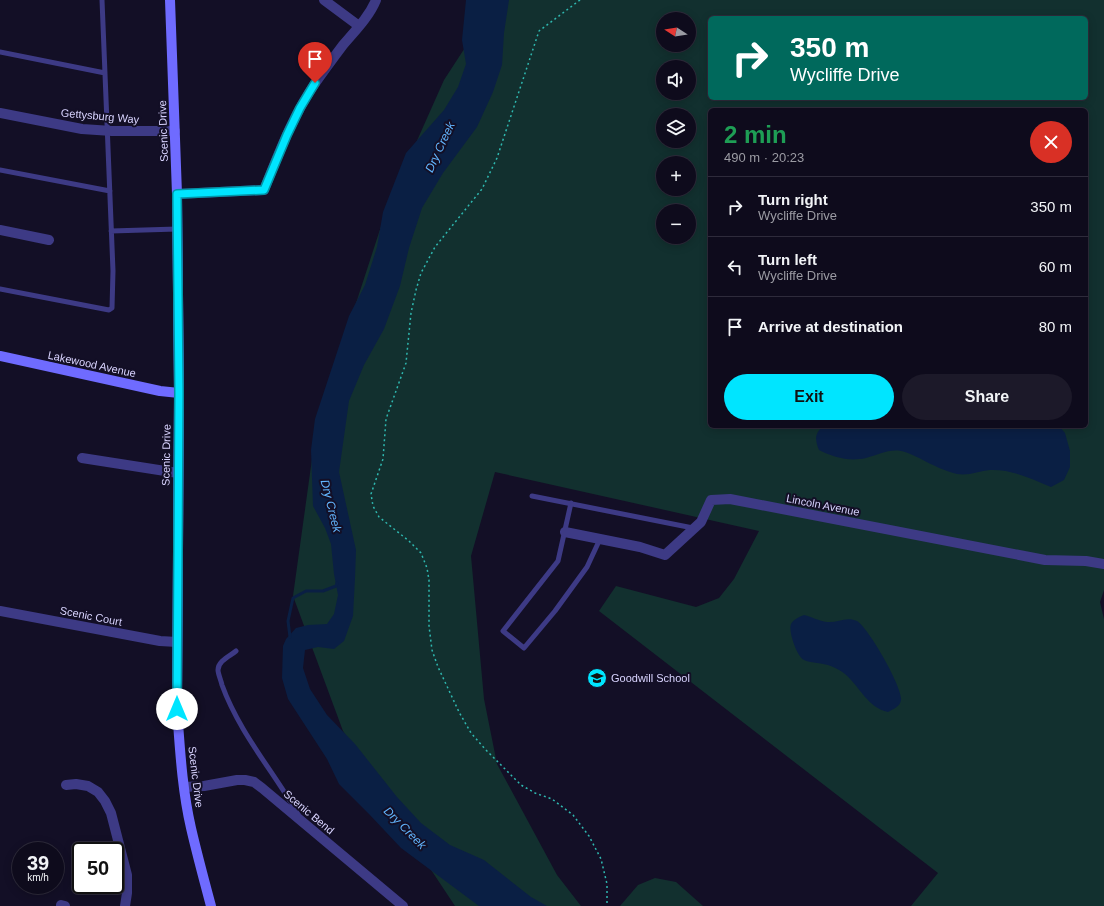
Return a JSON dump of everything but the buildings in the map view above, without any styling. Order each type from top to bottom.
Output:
[{"type":"main road","name":"Scenic Drive","points":[[170,0],[177,194],[179,393],[177,709],[184,787],[191,828],[211,906]]},
{"type":"main road","name":"Lakewood Avenue","points":[[0,356],[160,391],[179,393]]},
{"type":"street","points":[[324,0],[359,26]]},
{"type":"street","points":[[177,194],[264,190],[300,108],[315,83],[337,53],[369,14],[376,0]]},
{"type":"street","name":"Gettysburg Way","points":[[0,113],[57,125],[107,131],[175,131]]},
{"type":"street","points":[[0,230],[49,240]]},
{"type":"street","points":[[82,458],[178,473]]},
{"type":"street","name":"Lincoln Avenue","points":[[565,532],[640,547],[665,555],[701,522],[711,500],[730,499],[1045,560],[1086,561],[1104,564]]},
{"type":"street","name":"Scenic Court","points":[[0,611],[160,642],[178,642]]},
{"type":"street","name":"Scenic Bend","points":[[184,787],[204,786],[237,780],[254,782],[403,906]]},
{"type":"street","points":[[66,785],[76,784],[88,786],[98,792],[111,812],[127,875],[125,906]]},
{"type":"lane","points":[[0,288],[109,310],[112,308],[110,191],[102,0]]},
{"type":"lane","points":[[0,52],[105,73]]},
{"type":"lane","points":[[0,170],[110,191]]},
{"type":"lane","points":[[111,231],[177,229]]},
{"type":"lane","points":[[532,496],[694,528]]},
{"type":"lane","points":[[571,503],[558,561],[503,631],[524,648],[555,611],[587,567],[600,539]]},
{"type":"lane","points":[[236,651],[219,664],[218,670],[227,696],[238,720],[283,789],[302,822]]},
{"type":"path","points":[[580,0],[539,31],[497,158],[482,189],[435,247],[422,273],[416,290],[411,313],[406,363],[386,420],[383,459],[371,494],[373,506],[379,517],[409,541],[421,553],[427,568],[429,626],[432,650],[447,687],[471,733],[521,785],[535,793],[552,799],[573,815],[589,836],[601,858],[607,884],[607,906]]},
{"type":"green space","points":[[496,0],[1104,0],[1104,590],[1100,602],[1104,619],[1104,906],[911,906],[938,873],[599,611],[616,586],[696,607],[719,598],[734,579],[759,531],[495,472],[471,556],[484,699],[497,764],[557,875],[581,906],[455,906],[402,826],[343,731],[293,596],[317,423],[387,208],[444,80]]},
{"type":"green space","points":[[655,878],[676,882],[703,906],[620,906],[638,885]]},
{"type":"water","points":[[466,0],[509,0],[504,33],[502,65],[493,92],[477,127],[443,173],[422,208],[409,248],[400,286],[384,329],[364,365],[349,401],[339,472],[356,550],[353,616],[344,641],[334,649],[318,647],[305,650],[303,668],[310,689],[327,715],[355,744],[397,797],[421,823],[450,845],[484,860],[531,897],[547,906],[479,906],[401,848],[339,784],[327,759],[288,699],[282,678],[283,646],[286,639],[296,628],[308,625],[327,624],[334,614],[338,595],[331,544],[325,528],[313,506],[311,450],[315,419],[349,316],[365,285],[377,247],[383,212],[406,153],[444,110],[458,87],[466,64],[462,40]]},
{"type":"water","points":[[1061,428],[1065,433],[1070,451],[1070,467],[1064,480],[1051,487],[1022,475],[1006,471],[990,470],[970,474],[957,474],[939,468],[911,454],[901,451],[887,452],[860,459],[847,459],[830,455],[819,450],[816,437],[818,431],[821,429]]},
{"type":"water","points":[[804,615],[827,622],[835,622],[846,619],[857,621],[869,634],[897,683],[901,700],[898,706],[888,712],[881,710],[870,702],[842,672],[831,666],[807,661],[801,658],[794,644],[790,627],[798,617]]},
{"type":"waterway","name":"Dry Creek","points":[[290,637],[288,621],[293,598],[306,591],[323,591],[336,586],[337,583]]},
{"type":"place","name":"Goodwill School","points":[[597,678]]},
{"type":"route","points":[[177,709],[179,393],[177,194],[264,190],[287,135],[300,108],[315,83]]}]
